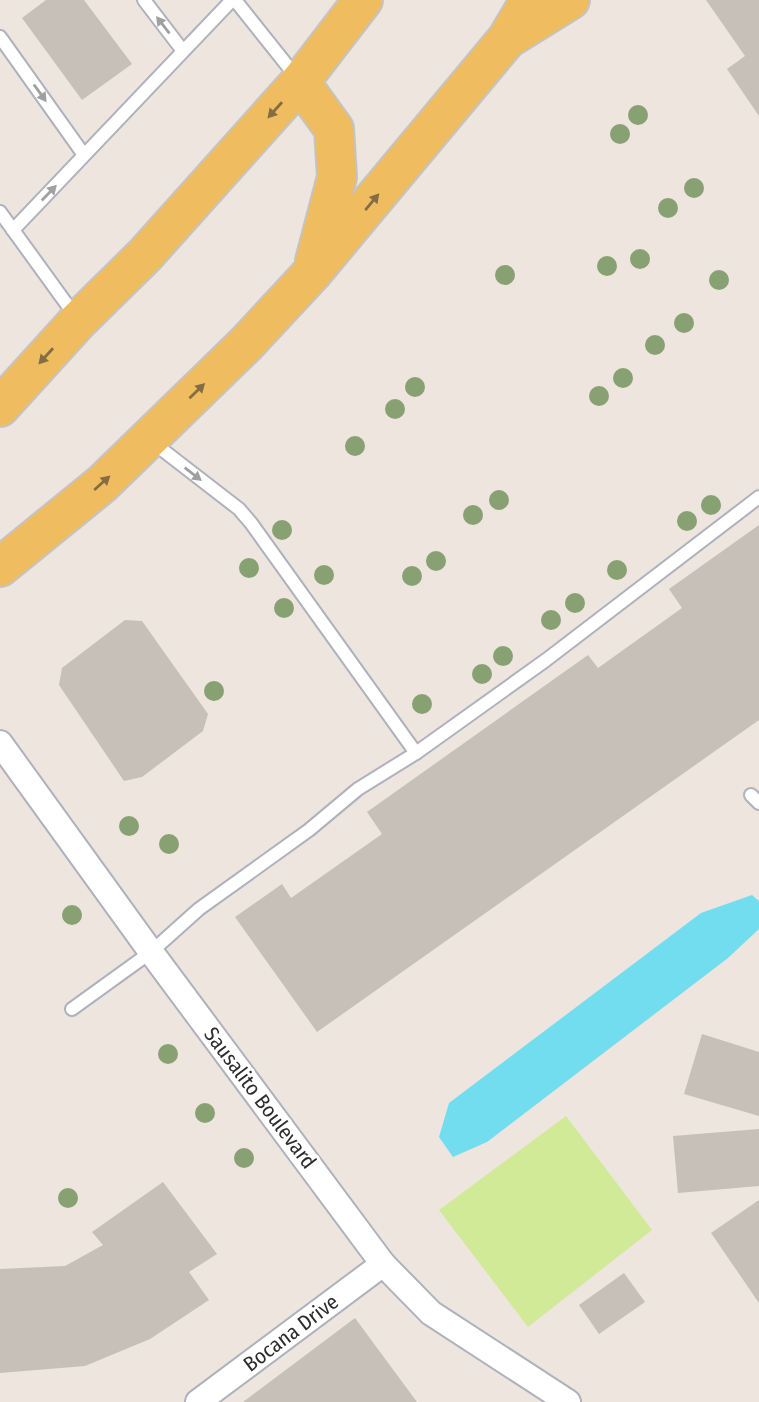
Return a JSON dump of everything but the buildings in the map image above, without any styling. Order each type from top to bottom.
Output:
[{"type":"main road","points":[[0,407],[78,321],[145,255],[300,82],[363,0]]},
{"type":"main road","points":[[0,566],[102,484],[246,344],[312,273],[507,39],[530,0]]},
{"type":"main road","points":[[507,39],[570,0]]},
{"type":"main road","points":[[300,82],[334,129],[337,177],[312,273]]},
{"type":"street","name":"Sausalito Boulevard","points":[[0,744],[383,1264],[431,1313],[568,1402]]},
{"type":"street","name":"Bocana Drive","points":[[198,1402],[383,1264]]},
{"type":"lane","points":[[144,0],[183,51]]},
{"type":"lane","points":[[13,230],[233,0],[300,82]]},
{"type":"lane","points":[[0,37],[84,155]]},
{"type":"lane","points":[[0,212],[78,321]]},
{"type":"lane","points":[[148,439],[239,509],[416,753]]},
{"type":"lane","points":[[72,1009],[151,952],[199,909],[309,830],[358,789],[416,753],[582,633],[759,497]]},
{"type":"green space","points":[[566,1116],[652,1230],[528,1327],[439,1210]]},
{"type":"water","points":[[752,895],[759,901],[759,929],[728,958],[487,1142],[453,1157],[439,1137],[449,1103],[701,913]]}]
